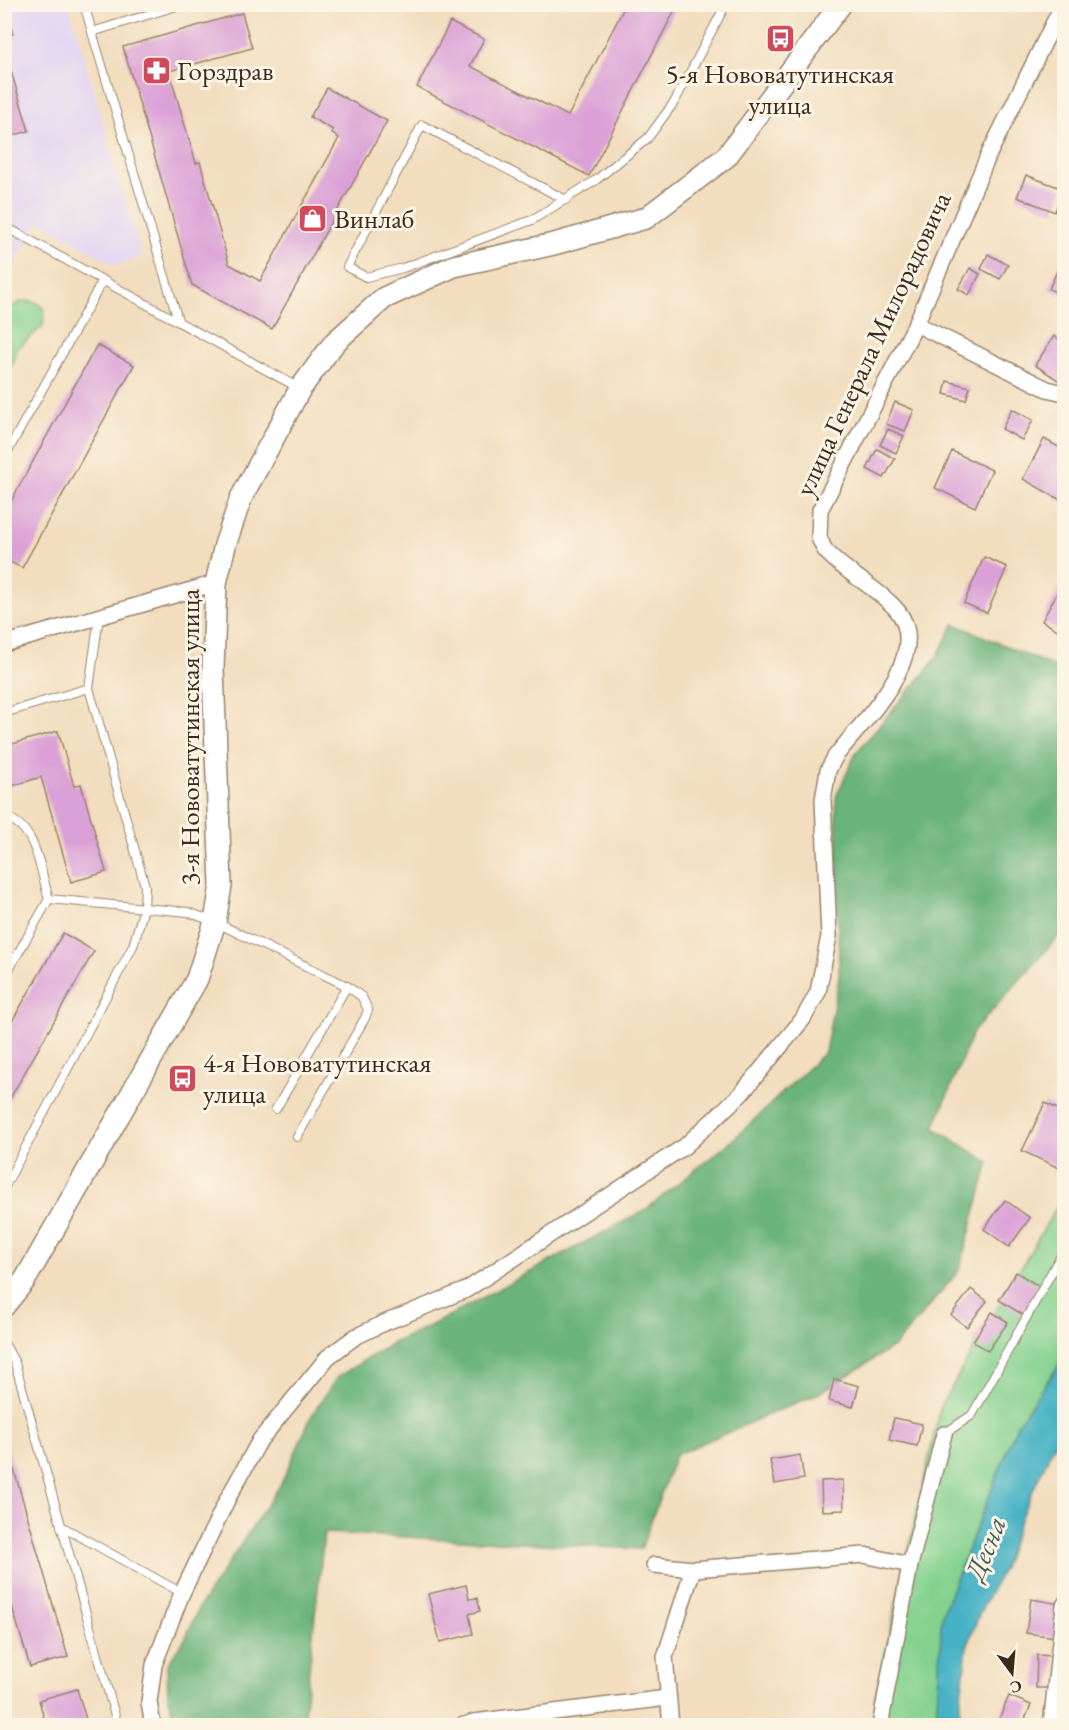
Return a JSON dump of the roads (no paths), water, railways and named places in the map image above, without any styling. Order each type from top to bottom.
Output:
[{"type":"street","name":"3-я Нововатутинская улица","points":[[4,1306],[25,1280],[196,979],[215,922],[221,885],[213,669],[216,583],[225,545],[242,498],[300,389],[335,342],[384,298],[454,266],[554,244],[646,218],[726,157],[841,4]]},
{"type":"street","name":"улица Генерала Милорадовича","points":[[153,1725],[149,1702],[154,1665],[182,1593],[260,1440],[327,1357],[355,1337],[384,1323],[466,1290],[685,1146],[749,1085],[802,1019],[818,992],[829,936],[823,801],[828,770],[835,757],[891,686],[900,671],[907,647],[905,628],[895,608],[825,550],[819,538],[819,516],[825,496],[916,324],[989,154],[1063,4]]},
{"type":"street","points":[[916,324],[1047,390],[1065,393]]},
{"type":"street","points":[[4,644],[216,583]]},
{"type":"street","points":[[880,1725],[910,1565],[944,1434]]},
{"type":"street","points":[[654,1565],[693,1569],[864,1555],[910,1565]]},
{"type":"street","points":[[671,1725],[665,1657],[693,1569]]},
{"type":"street","points":[[1051,1725],[1065,1605]]},
{"type":"street","points":[[461,1725],[667,1698]]},
{"type":"lane","points":[[84,4],[178,320]]},
{"type":"lane","points":[[92,32],[183,4]]},
{"type":"lane","points":[[566,200],[422,125],[347,267],[366,277],[403,268],[532,220],[566,200],[596,180],[648,138],[675,101],[726,4]]},
{"type":"lane","points":[[4,226],[300,389]]},
{"type":"lane","points":[[4,458],[103,280]]},
{"type":"lane","points":[[4,1188],[133,946],[144,908],[145,886],[140,866],[89,688],[99,617]]},
{"type":"lane","points":[[4,712],[89,688]]},
{"type":"lane","points":[[4,817],[15,820],[25,828],[49,899],[4,978]]},
{"type":"lane","points":[[49,899],[188,912],[215,922],[347,986],[366,1004],[365,1018],[297,1137]]},
{"type":"lane","points":[[276,1109],[347,986]]},
{"type":"lane","points":[[944,1434],[972,1415],[1065,1251]]},
{"type":"lane","points":[[4,1342],[15,1363],[118,1725]]},
{"type":"lane","points":[[61,1526],[182,1593]]},
{"type":"water","name":"Десна","points":[[1064,1358],[1064,1423],[1022,1514],[1003,1568],[980,1612],[967,1647],[960,1705],[961,1725],[936,1725],[942,1615],[1018,1423]]},
{"type":"place","name":"5-я Нововатутинская улица","points":[[780,39]]},
{"type":"place","name":"Горздрав","points":[[156,71]]},
{"type":"place","name":"Винлаб","points":[[313,219]]},
{"type":"place","name":"4-я Нововатутинская улица","points":[[182,1079]]}]
